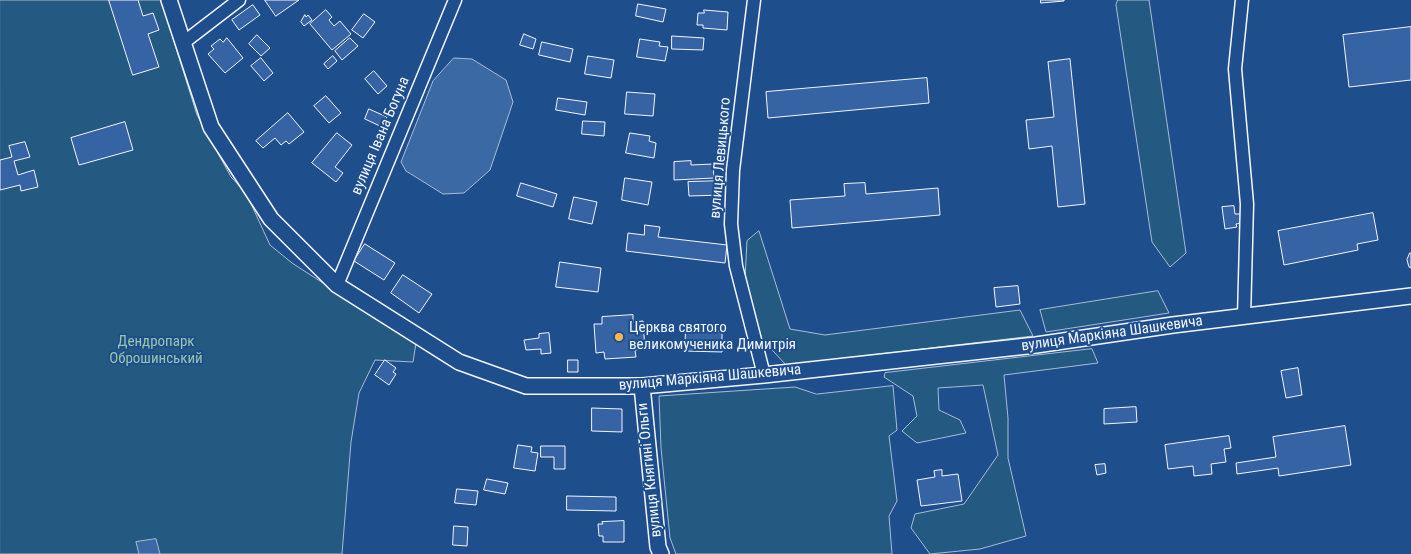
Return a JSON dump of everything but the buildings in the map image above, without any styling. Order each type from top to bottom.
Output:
[{"type":"street","name":"вулиця Маркіяна Шашкевича","points":[[169,0],[211,127],[271,219],[338,285],[460,362],[526,386],[642,386],[764,375],[1036,345],[1173,325],[1411,296]]},
{"type":"street","points":[[183,43],[239,0]]},
{"type":"street","name":"вулиця Івана Богуна","points":[[338,285],[456,0]]},
{"type":"street","name":"вулиця Левицького","points":[[754,0],[734,170],[731,224],[736,266],[764,375]]},
{"type":"street","points":[[1242,0],[1235,69],[1247,204],[1244,317]]},
{"type":"street","name":"вулиця Княгині Ольги","points":[[642,386],[660,554]]},
{"type":"green space","name":"Дендропарк Оброшинський","points":[[0,0],[161,0],[197,115],[231,177],[246,193],[270,245],[292,263],[416,343],[413,362],[375,360],[359,393],[351,442],[342,554],[0,554]]},
{"type":"green space","points":[[1118,0],[1149,0],[1186,253],[1170,267],[1152,242],[1116,5]]},
{"type":"green space","points":[[759,231],[790,329],[825,335],[1020,310],[1033,336],[786,365],[760,337],[745,279],[747,241]]},
{"type":"green space","points":[[1158,291],[1169,313],[1046,332],[1040,310]]},
{"type":"green space","points":[[1092,349],[1098,363],[1004,375],[1008,418],[1008,458],[1026,536],[980,549],[930,554],[911,528],[915,514],[964,504],[998,455],[983,385],[938,388],[939,410],[960,420],[966,433],[917,443],[902,431],[917,416],[913,396],[884,377],[885,373]]},
{"type":"green space","points":[[893,386],[897,430],[889,436],[897,501],[889,516],[892,554],[676,554],[670,538],[661,448],[659,396],[795,387],[816,394]]},
{"type":"shaded area","points":[[454,58],[472,59],[506,80],[513,102],[490,170],[464,193],[443,194],[406,171],[401,162],[433,81]]},
{"type":"shaded area","points":[[156,539],[160,554],[139,554],[136,542]]},
{"type":"place","name":"Церква святого великомученика Димитрія","points":[[619,337]]}]
